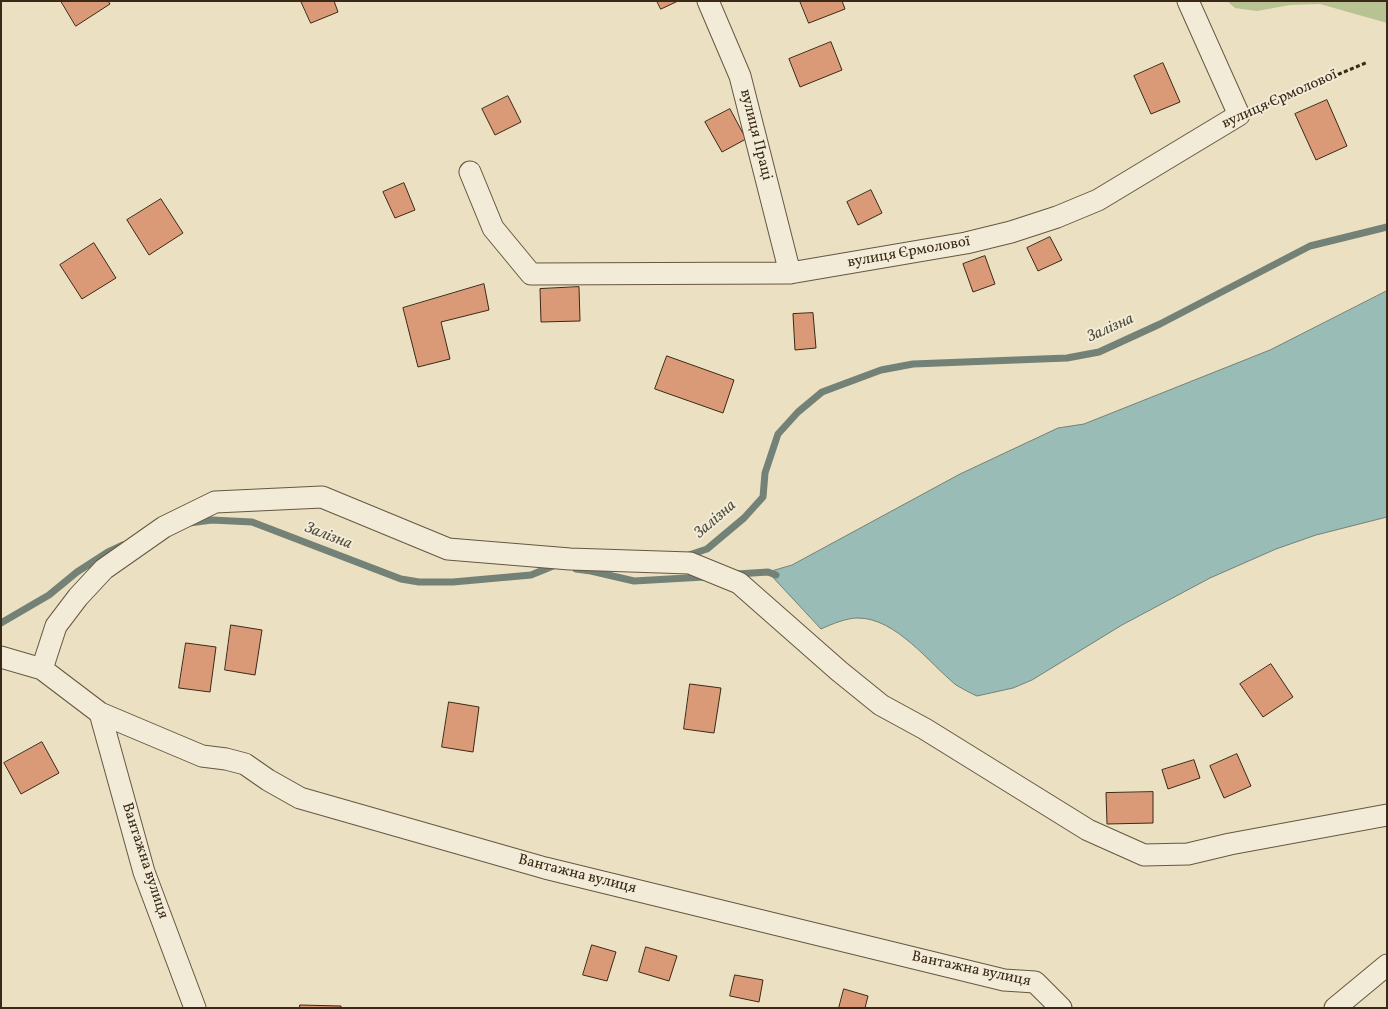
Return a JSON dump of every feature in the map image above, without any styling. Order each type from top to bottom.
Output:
[{"type":"street","name":"вулиця Праці","points":[[708,1],[740,76],[790,273]]},
{"type":"street","points":[[1188,1],[1239,116]]},
{"type":"street","name":"вулиця Єрмолової","points":[[470,172],[493,228],[531,274],[790,273],[966,243],[1011,232],[1057,217],[1098,200],[1239,116]]},
{"type":"street","points":[[42,669],[56,626],[78,597],[104,569],[164,527],[215,502],[322,497],[448,549],[570,560],[690,563],[739,583],[839,671],[881,705],[925,729],[1088,830],[1144,855],[1188,854],[1230,844],[1387,815]]},
{"type":"street","name":"Вантажна вулиця","points":[[1,657],[42,669],[100,712],[202,756],[245,764],[268,780],[300,798],[545,868],[1004,980],[1035,982],[1062,1008]]},
{"type":"street","name":"Вантажна вулиця","points":[[100,712],[144,872],[194,1008]]},
{"type":"street","points":[[1335,1008],[1387,965]]},
{"type":"path","name":"вулиця Єрмолової","points":[[1239,116],[1368,62]]},
{"type":"green space","points":[[1227,1],[1387,1],[1387,23],[1320,4],[1290,5],[1257,11],[1235,8]]},
{"type":"water","points":[[1387,291],[1387,517],[1316,535],[1276,549],[1210,578],[1122,625],[1032,680],[1013,688],[977,696],[956,685],[911,643],[886,625],[872,620],[853,618],[821,629],[768,572],[792,565],[960,474],[1058,428],[1084,424],[1270,350]]},
{"type":"building","points":[[61,1],[108,1],[110,4],[76,26]]},
{"type":"building","points":[[301,1],[334,1],[338,12],[311,23]]},
{"type":"building","points":[[657,1],[678,1],[661,9]]},
{"type":"building","points":[[800,1],[842,1],[845,9],[809,23]]},
{"type":"building","points":[[831,42],[842,70],[800,87],[789,59]]},
{"type":"building","points":[[1163,63],[1180,102],[1151,114],[1134,76]]},
{"type":"building","points":[[508,96],[521,122],[495,135],[482,109]]},
{"type":"building","points":[[1327,100],[1347,146],[1316,160],[1295,114]]},
{"type":"building","points":[[730,109],[746,139],[722,152],[705,122]]},
{"type":"building","points":[[404,183],[415,210],[395,218],[383,192]]},
{"type":"building","points":[[871,190],[882,213],[858,225],[847,202]]},
{"type":"building","points":[[161,199],[183,233],[149,255],[127,220]]},
{"type":"building","points":[[1050,237],[1062,260],[1038,271],[1027,248]]},
{"type":"building","points":[[94,243],[116,278],[82,299],[60,265]]},
{"type":"building","points":[[985,256],[995,284],[973,292],[963,264]]},
{"type":"building","points":[[484,284],[489,310],[441,322],[450,359],[418,367],[403,308]]},
{"type":"building","points":[[579,287],[580,321],[541,322],[540,289]]},
{"type":"building","points":[[813,313],[816,348],[795,350],[793,314]]},
{"type":"building","points":[[667,356],[734,380],[723,413],[655,389]]},
{"type":"building","points":[[231,625],[262,630],[255,675],[225,670]]},
{"type":"building","points":[[186,643],[216,647],[210,692],[179,688]]},
{"type":"building","points":[[1271,664],[1293,697],[1263,717],[1240,684]]},
{"type":"building","points":[[690,684],[721,688],[714,733],[684,729]]},
{"type":"building","points":[[449,702],[479,707],[473,752],[442,747]]},
{"type":"building","points":[[42,742],[59,773],[21,794],[4,763]]},
{"type":"building","points":[[1237,754],[1251,786],[1224,798],[1210,766]]},
{"type":"building","points":[[1194,760],[1200,778],[1168,789],[1162,770]]},
{"type":"building","points":[[1153,792],[1153,823],[1107,824],[1106,793]]},
{"type":"building","points":[[592,945],[616,952],[607,981],[583,975]]},
{"type":"building","points":[[646,947],[677,956],[669,981],[639,972]]},
{"type":"building","points":[[735,975],[763,980],[759,1002],[730,996]]},
{"type":"building","points":[[844,989],[868,996],[865,1008],[839,1008]]},
{"type":"building","points":[[300,1005],[341,1006],[341,1008],[300,1008]]},
{"type":"waterway","name":"Залізна","points":[[686,556],[707,549],[744,518],[763,497],[765,473],[778,434],[798,412],[822,392],[881,370],[913,364],[1067,358],[1099,352],[1160,324],[1310,246],[1387,227]]},
{"type":"waterway","name":"Залізна","points":[[189,523],[212,520],[252,522],[401,579],[419,582],[453,582],[531,575],[558,564]]},
{"type":"waterway","name":"Залізна","points":[[1,623],[49,595],[77,572],[108,552],[123,545]]},
{"type":"waterway","points":[[576,569],[634,581],[704,577]]},
{"type":"waterway","points":[[737,574],[768,572],[776,575]]}]
